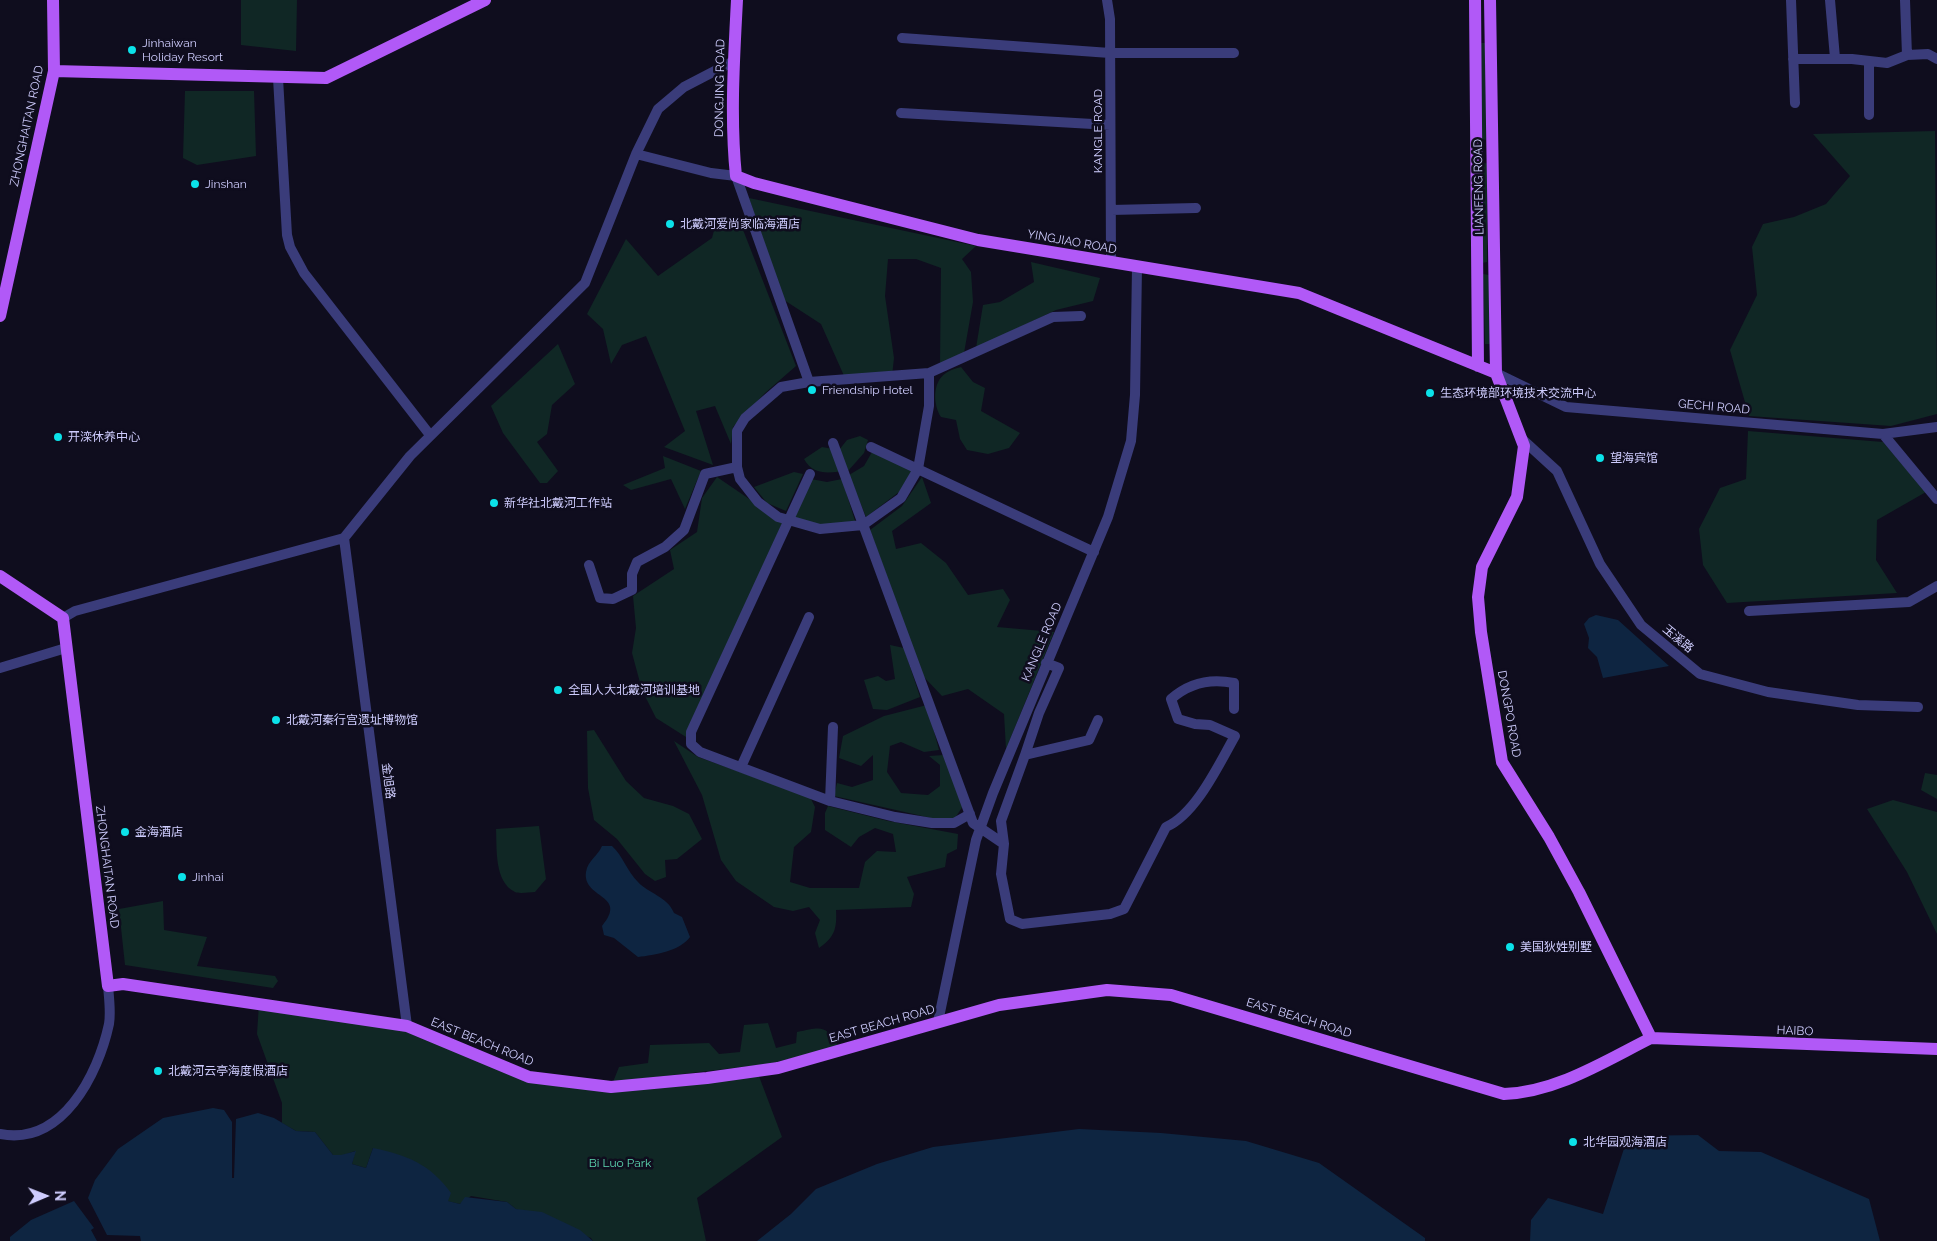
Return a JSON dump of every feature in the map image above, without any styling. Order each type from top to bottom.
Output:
[{"type":"main road","name":"ZHONGHAITAN ROAD","points":[[0,316],[54,71],[53,0]]},
{"type":"main road","points":[[54,71],[326,78],[485,0]]},
{"type":"main road","name":"DONGJING ROAD","points":[[736,176],[733,147],[737,0]]},
{"type":"main road","name":"LIANFENG ROAD","points":[[1475,0],[1478,366]]},
{"type":"main road","name":"LIANFENG ROAD","points":[[1490,0],[1496,374]]},
{"type":"main road","name":"YINGJIAO ROAD","points":[[736,176],[754,183],[978,240],[1299,293],[1496,374]]},
{"type":"main road","name":"DONGPO ROAD","points":[[1496,374],[1524,446],[1523,467],[1517,497],[1482,568],[1478,597],[1481,632],[1502,762],[1549,837],[1580,892],[1651,1038]]},
{"type":"main road","points":[[0,576],[63,618]]},
{"type":"main road","name":"ZHONGHAITAN ROAD","points":[[63,618],[108,986]]},
{"type":"main road","name":"EAST BEACH ROAD","points":[[108,986],[123,984],[407,1026],[529,1077],[611,1087],[707,1078],[778,1068],[999,1005],[1107,990],[1171,996],[1504,1094],[1528,1093],[1576,1076],[1651,1038]]},
{"type":"main road","name":"HAIBO","points":[[1651,1038],[1937,1049]]},
{"type":"street","name":"KANGLE ROAD","points":[[1107,0],[1110,19],[1111,263]]},
{"type":"street","points":[[1791,0],[1795,103]]},
{"type":"street","points":[[1830,0],[1836,58]]},
{"type":"street","points":[[1905,0],[1907,55]]},
{"type":"street","points":[[902,38],[1110,53],[1234,53]]},
{"type":"street","points":[[1794,59],[1836,58],[1886,63],[1907,55],[1928,54],[1937,59]]},
{"type":"street","points":[[63,618],[75,611],[344,538],[410,456],[586,283],[636,154],[658,109],[684,87],[734,61]]},
{"type":"street","points":[[1869,62],[1869,115]]},
{"type":"street","points":[[278,78],[287,235],[290,247],[304,273],[430,435]]},
{"type":"street","points":[[901,113],[1110,125]]},
{"type":"street","name":"YINGJIAO ROAD","points":[[636,154],[711,173],[736,176]]},
{"type":"street","points":[[736,176],[808,382]]},
{"type":"street","points":[[1111,210],[1196,208]]},
{"type":"street","name":"KANGLE ROAD","points":[[938,1022],[980,829],[1046,663],[1108,517],[1131,441],[1135,395],[1137,267]]},
{"type":"street","points":[[929,373],[928,406],[918,469],[901,498],[864,526],[820,530],[778,517],[758,502],[740,479],[737,467],[737,430],[746,418],[782,387],[808,382],[929,373],[1053,317],[1081,316]]},
{"type":"street","name":"GECHI ROAD","points":[[1496,374],[1566,407],[1883,434],[1937,427]]},
{"type":"street","points":[[1883,434],[1937,499]]},
{"type":"street","name":"玉溪路","points":[[1522,439],[1557,471],[1600,564],[1642,625],[1700,674],[1768,692],[1858,705],[1918,707]]},
{"type":"street","points":[[833,443],[973,823],[1004,844]]},
{"type":"street","points":[[871,447],[1094,552]]},
{"type":"street","points":[[589,565],[600,598],[613,599],[632,590],[632,574],[637,562],[665,547],[684,530],[705,474],[737,467]]},
{"type":"street","points":[[810,474],[691,732],[691,744],[700,752],[830,801],[932,823],[954,823],[970,814]]},
{"type":"street","name":"金旭路","points":[[344,538],[407,1026]]},
{"type":"street","points":[[1750,611],[1909,602],[1937,586]]},
{"type":"street","points":[[741,767],[809,617]]},
{"type":"street","points":[[0,668],[66,648]]},
{"type":"street","points":[[1046,663],[1059,668],[1039,714],[1001,821],[1004,844],[1001,874],[1010,919],[1022,924],[1110,914],[1124,909],[1166,827],[1177,822],[1201,792],[1235,736],[1210,725],[1195,724],[1178,718],[1171,699],[1184,687],[1201,682],[1234,683],[1234,709]]},
{"type":"street","points":[[1025,755],[1088,740],[1098,720]]},
{"type":"street","points":[[830,801],[832,727]]},
{"type":"street","name":"ZHONGHAITAN ROAD","points":[[0,1134],[10,1136],[40,1132],[73,1105],[95,1069],[109,1023],[108,986]]},
{"type":"green space","points":[[241,0],[297,0],[296,51],[241,45]]},
{"type":"green space","points":[[1479,43],[1485,43],[1486,140],[1481,139]]},
{"type":"green space","points":[[185,91],[254,91],[256,156],[197,165],[183,158]]},
{"type":"green space","points":[[1935,131],[1937,414],[1891,426],[1749,416],[1730,350],[1757,295],[1752,247],[1763,224],[1794,217],[1826,204],[1850,176],[1813,134]]},
{"type":"green space","points":[[1487,163],[1487,262],[1482,263],[1481,164]]},
{"type":"green space","points":[[749,198],[976,246],[962,259],[971,272],[973,302],[964,353],[940,365],[941,268],[916,259],[888,259],[885,296],[894,358],[892,376],[845,378],[821,324],[784,300]]},
{"type":"green space","points":[[740,222],[796,366],[765,393],[733,427],[731,444],[715,406],[696,411],[713,465],[664,447],[685,431],[646,336],[622,345],[611,364],[603,329],[587,314],[626,239],[658,276],[712,238],[716,223]]},
{"type":"green space","points":[[1031,262],[1100,278],[1093,301],[1056,310],[976,348],[983,305],[1000,302],[1034,282]]},
{"type":"green space","points":[[1483,274],[1489,275],[1490,344],[1485,344]]},
{"type":"green space","points":[[558,344],[575,384],[552,405],[547,434],[537,442],[558,471],[547,483],[540,483],[503,433],[491,406]]},
{"type":"green space","points":[[961,367],[973,382],[985,388],[981,411],[1020,433],[1009,448],[988,454],[967,450],[960,439],[956,420],[941,417],[938,412],[935,394],[938,382],[948,372]]},
{"type":"green space","points":[[1748,431],[1883,442],[1926,492],[1877,520],[1876,560],[1897,593],[1727,603],[1703,565],[1699,529],[1720,488],[1746,479]]},
{"type":"green space","points":[[860,436],[868,440],[864,453],[848,471],[818,471],[808,465],[804,459],[822,447],[839,450],[847,440]]},
{"type":"green space","points":[[872,452],[915,472],[899,492],[866,517],[849,475],[864,466]]},
{"type":"green space","points":[[663,456],[701,471],[685,509],[671,479],[631,490],[623,485],[665,468]]},
{"type":"green space","points":[[794,472],[803,474],[786,511],[767,503],[754,487]]},
{"type":"green space","points":[[717,477],[783,522],[686,737],[656,718],[642,690],[632,653],[636,628],[633,596],[674,569],[670,550],[697,532],[702,498]]},
{"type":"green space","points":[[922,477],[931,503],[892,531],[896,549],[921,543],[946,563],[968,595],[1003,589],[1010,600],[997,627],[1054,632],[1006,749],[1004,714],[968,689],[942,696],[923,676],[870,530],[902,506]]},
{"type":"green space","points":[[811,479],[827,482],[842,479],[855,521],[818,526],[794,518]]},
{"type":"green space","points":[[890,645],[904,648],[920,697],[887,710],[873,709],[864,680],[878,676],[886,681],[895,679]]},
{"type":"green space","points":[[927,705],[939,750],[924,752],[901,742],[890,746],[887,772],[901,793],[928,795],[940,786],[940,765],[929,756],[944,755],[963,806],[955,818],[931,818],[834,796],[837,783],[852,787],[873,780],[873,755],[861,766],[839,758],[843,736],[884,716]]},
{"type":"green space","points":[[594,730],[626,781],[644,798],[673,806],[689,814],[702,839],[677,859],[665,860],[666,877],[655,881],[645,874],[617,839],[594,820],[588,788],[587,731]]},
{"type":"green space","points":[[674,741],[698,757],[810,797],[815,807],[811,832],[794,847],[790,882],[810,888],[859,888],[865,862],[877,851],[896,852],[893,834],[875,828],[859,837],[851,847],[825,830],[825,813],[828,806],[888,821],[958,834],[957,849],[947,854],[945,867],[907,877],[914,894],[911,907],[836,910],[834,932],[829,940],[819,948],[815,933],[820,920],[809,907],[793,911],[774,907],[736,881],[721,860],[702,795]]},
{"type":"green space","points":[[1925,773],[1937,775],[1937,799],[1921,790]]},
{"type":"green space","points":[[1893,800],[1937,812],[1937,934],[1907,872],[1867,809]]},
{"type":"green space","points":[[539,826],[546,879],[535,892],[515,892],[503,881],[500,873],[496,829]]},
{"type":"green space","points":[[163,901],[164,930],[207,937],[197,966],[275,976],[278,981],[273,988],[125,965],[119,909]]},
{"type":"green space","name":"Bi Luo Park","points":[[259,1004],[407,1026],[529,1077],[628,1085],[757,1071],[782,1137],[697,1198],[706,1241],[593,1241],[591,1238],[516,1209],[507,1202],[471,1196],[460,1204],[447,1201],[373,1148],[366,1168],[352,1164],[355,1151],[341,1156],[333,1155],[315,1132],[296,1131],[282,1123],[282,1103],[257,1034]]},
{"type":"green space","points":[[768,1023],[776,1048],[796,1043],[797,1032],[818,1028],[830,1034],[839,1047],[768,1064],[613,1082],[619,1067],[648,1063],[650,1045],[709,1043],[719,1054],[740,1052],[744,1025]]},
{"type":"water","points":[[1596,615],[1618,620],[1669,666],[1603,678],[1597,657],[1588,648],[1589,638],[1584,624],[1589,618]]},
{"type":"water","points":[[602,846],[612,846],[638,882],[667,903],[674,913],[682,917],[690,937],[686,942],[667,952],[638,957],[614,938],[604,935],[602,926],[609,916],[610,908],[608,902],[587,881],[586,872],[589,864]]},
{"type":"water","points":[[213,1108],[224,1110],[232,1122],[232,1178],[234,1178],[236,1119],[258,1113],[274,1118],[296,1131],[315,1132],[333,1155],[356,1151],[352,1164],[366,1168],[373,1148],[397,1154],[417,1162],[435,1175],[451,1193],[448,1201],[460,1204],[465,1197],[507,1202],[516,1209],[542,1212],[580,1230],[593,1241],[141,1241],[140,1236],[107,1235],[88,1198],[95,1180],[118,1149],[163,1118]]},
{"type":"water","points":[[1079,1129],[1161,1133],[1246,1141],[1319,1163],[1425,1238],[1425,1241],[757,1241],[791,1214],[816,1189],[877,1164],[933,1147]]},
{"type":"water","points":[[1698,1135],[1719,1151],[1761,1152],[1869,1199],[1880,1241],[1530,1241],[1531,1220],[1548,1198],[1603,1214],[1628,1136]]},
{"type":"water","points":[[74,1201],[94,1228],[91,1230],[97,1241],[10,1241],[10,1237],[31,1220]]},
{"type":"place","name":"Jinhaiwan Holiday Resort","points":[[132,50]]},
{"type":"place","name":"Jinshan","points":[[195,184]]},
{"type":"place","name":"北戴河爱尚家临海酒店","points":[[670,224]]},
{"type":"place","name":"Friendship Hotel","points":[[812,390]]},
{"type":"place","name":"生态环境部环境技术交流中心","points":[[1430,393]]},
{"type":"place","name":"开滦休养中心","points":[[58,437]]},
{"type":"place","name":"望海宾馆","points":[[1600,458]]},
{"type":"place","name":"新华社北戴河工作站","points":[[494,503]]},
{"type":"place","name":"全国人大北戴河培训基地","points":[[558,690]]},
{"type":"place","name":"北戴河秦行宫遗址博物馆","points":[[276,720]]},
{"type":"place","name":"金海酒店","points":[[125,832]]},
{"type":"place","name":"Jinhai","points":[[182,877]]},
{"type":"place","name":"美国狄姓别墅","points":[[1510,947]]},
{"type":"place","name":"北戴河云亭海度假酒店","points":[[158,1071]]},
{"type":"place","name":"北华园观海酒店","points":[[1573,1142]]}]
